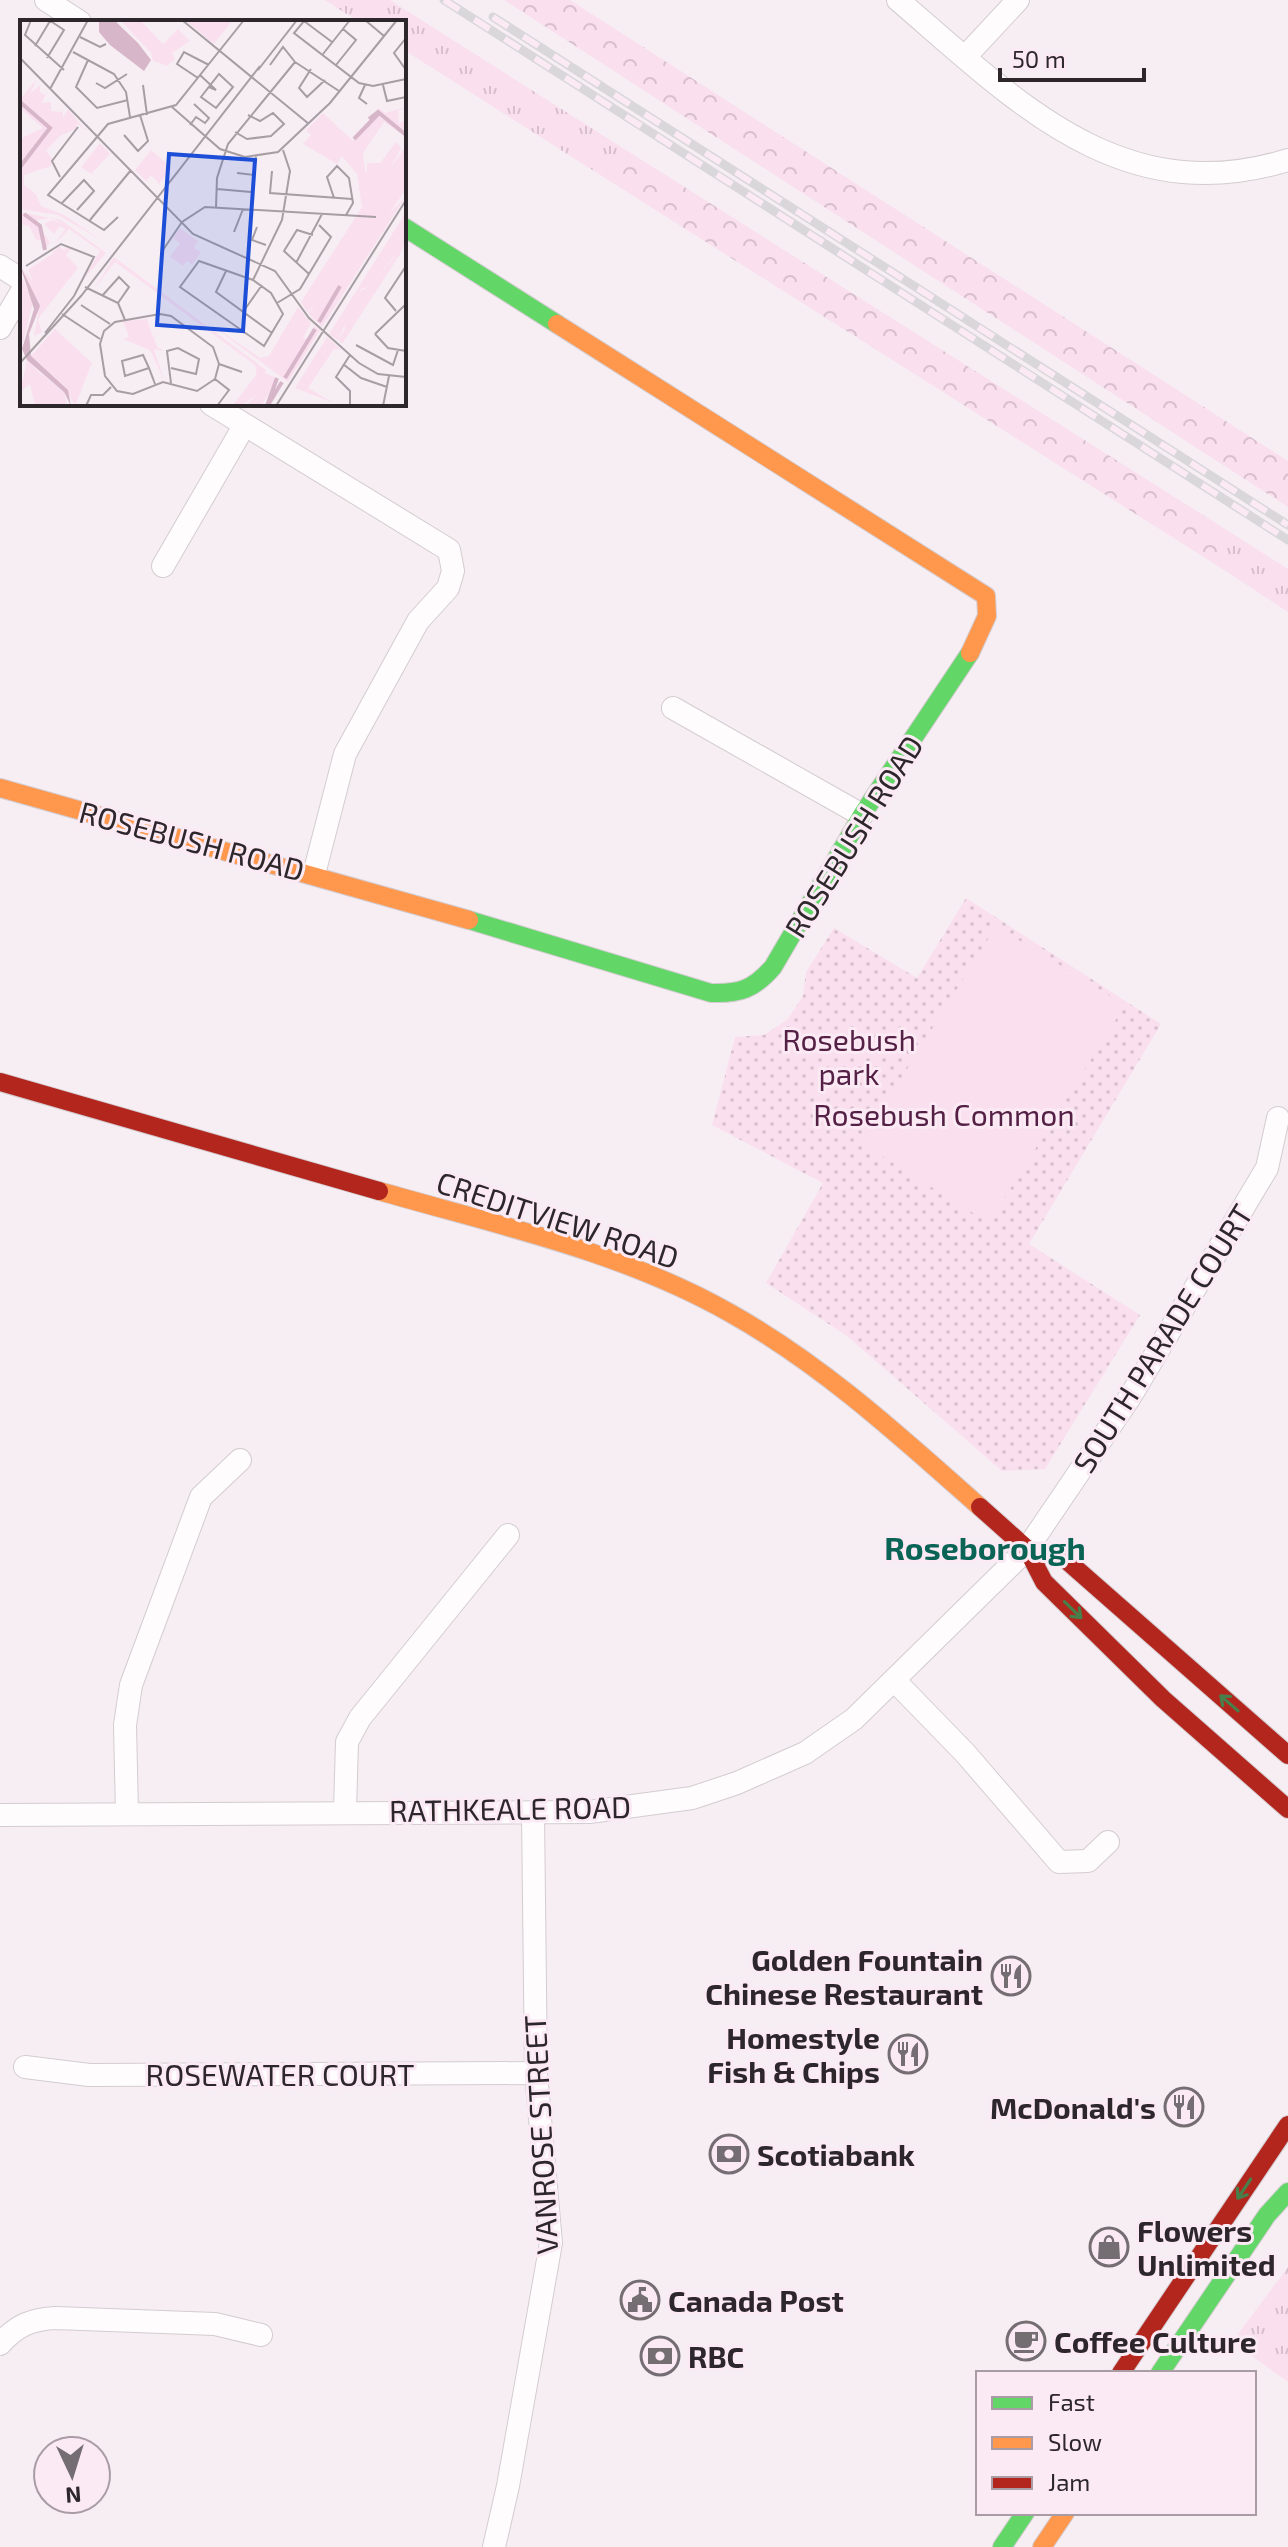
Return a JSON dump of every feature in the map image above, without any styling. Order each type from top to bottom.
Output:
[{"type":"main road","name":"ROSEBUSH ROAD","points":[[0,788],[314,874],[711,993],[737,995],[756,988],[773,967],[862,815],[977,643],[987,616],[986,596],[406,228]]},
{"type":"main road","name":"CREDITVIEW ROAD","points":[[0,1082],[557,1242],[669,1282],[731,1313],[846,1389],[1027,1549],[1044,1582],[1163,1699],[1288,1809]]},
{"type":"main road","name":"CREDITVIEW ROAD","points":[[1027,1549],[1065,1559],[1288,1755]]},
{"type":"main road","points":[[1122,2371],[1288,2125]]},
{"type":"main road","points":[[1161,2371],[1267,2215],[1288,2192]]},
{"type":"main road","points":[[1002,2547],[1024,2515]]},
{"type":"main road","points":[[1042,2547],[1064,2515]]},
{"type":"street","points":[[46,0],[77,20]]},
{"type":"street","points":[[898,0],[1040,120],[1091,148],[1129,161],[1204,171],[1261,168],[1288,160]]},
{"type":"street","points":[[965,57],[1018,0]]},
{"type":"street","points":[[0,266],[20,279]]},
{"type":"street","points":[[0,328],[20,294]]},
{"type":"street","points":[[214,406],[449,550],[453,571],[448,588],[418,621],[345,754],[314,874]]},
{"type":"street","points":[[163,566],[244,426]]},
{"type":"street","points":[[673,708],[862,815]]},
{"type":"street","name":"SOUTH PARADE COURT","points":[[1027,1549],[1130,1397],[1267,1168],[1278,1118]]},
{"type":"street","points":[[127,1814],[125,1725],[131,1685],[201,1497],[240,1460]]},
{"type":"street","points":[[345,1811],[347,1742],[360,1718],[508,1535]]},
{"type":"street","name":"RATHKEALE ROAD","points":[[0,1815],[589,1812],[692,1798],[737,1783],[805,1753],[854,1719],[1027,1549]]},
{"type":"street","points":[[895,1681],[965,1753],[1059,1862],[1088,1861],[1108,1842]]},
{"type":"street","name":"VANROSE STREET","points":[[494,2547],[511,2473],[551,2243],[536,2073],[533,1813]]},
{"type":"street","name":"ROSEWATER COURT","points":[[25,2067],[89,2075],[536,2073]]},
{"type":"street","points":[[0,2344],[11,2332],[33,2319],[56,2318],[215,2324],[261,2335]]},
{"type":"green space","points":[[325,0],[390,0],[626,150],[597,173],[406,51],[406,20],[356,20]]},
{"type":"green space","points":[[504,0],[570,0],[1288,461],[1288,507]]},
{"type":"green space","points":[[626,150],[1222,527],[1221,568],[597,173]]},
{"type":"green space","points":[[1222,527],[1288,569],[1288,612],[1221,568]]},
{"type":"green space","name":"Rosebush Common","points":[[966,898],[1161,1024],[1029,1244],[1140,1315],[1045,1469],[1002,1471],[847,1336],[766,1283],[823,1183],[712,1125],[735,1037],[764,1035],[787,1020],[803,996],[806,972],[834,928],[917,978]]},
{"type":"green space","points":[[996,926],[1125,1005],[989,1223],[861,1143]]},
{"type":"green space","points":[[1288,2267],[1288,2382],[1232,2342]]},
{"type":"railway","points":[[444,0],[1288,540]]},
{"type":"railway","points":[[493,17],[1288,525]]},
{"type":"traffic: fast","points":[[406,228],[557,324]]},
{"type":"traffic: fast","points":[[469,920],[711,993],[738,991],[753,985],[773,967],[862,815],[970,653]]},
{"type":"traffic: fast","points":[[1161,2371],[1267,2215],[1288,2192]]},
{"type":"traffic: fast","points":[[1002,2547],[1024,2515]]},
{"type":"traffic: slow","points":[[557,324],[986,596],[987,616],[970,653]]},
{"type":"traffic: slow","points":[[0,788],[469,920]]},
{"type":"traffic: slow","points":[[379,1191],[514,1228],[603,1257],[647,1273],[730,1313],[829,1379],[980,1507]]},
{"type":"traffic: slow","points":[[1042,2547],[1064,2515]]},
{"type":"traffic: jam","points":[[0,1082],[379,1191]]},
{"type":"traffic: jam","points":[[980,1507],[1027,1549],[1044,1582],[1163,1699],[1288,1809]]},
{"type":"traffic: jam","points":[[1027,1549],[1065,1559],[1288,1755]]},
{"type":"traffic: jam","points":[[1122,2371],[1288,2125]]},
{"type":"place","name":"Golden Fountain Chinese Restaurant","points":[[1011,1976]]},
{"type":"place","name":"Homestyle Fish & Chips","points":[[908,2054]]},
{"type":"place","name":"McDonald's","points":[[1184,2107]]},
{"type":"place","name":"Scotiabank","points":[[729,2154]]},
{"type":"place","name":"Flowers Unlimited","points":[[1109,2247]]},
{"type":"place","name":"Canada Post","points":[[640,2300]]},
{"type":"place","name":"Coffee Culture","points":[[1026,2341]]},
{"type":"place","name":"RBC","points":[[660,2356]]},
{"type":"district","name":"Roseborough","points":[[985,1547]]},
{"type":"park label","name":"Rosebush park","points":[[849,1056]]}]
